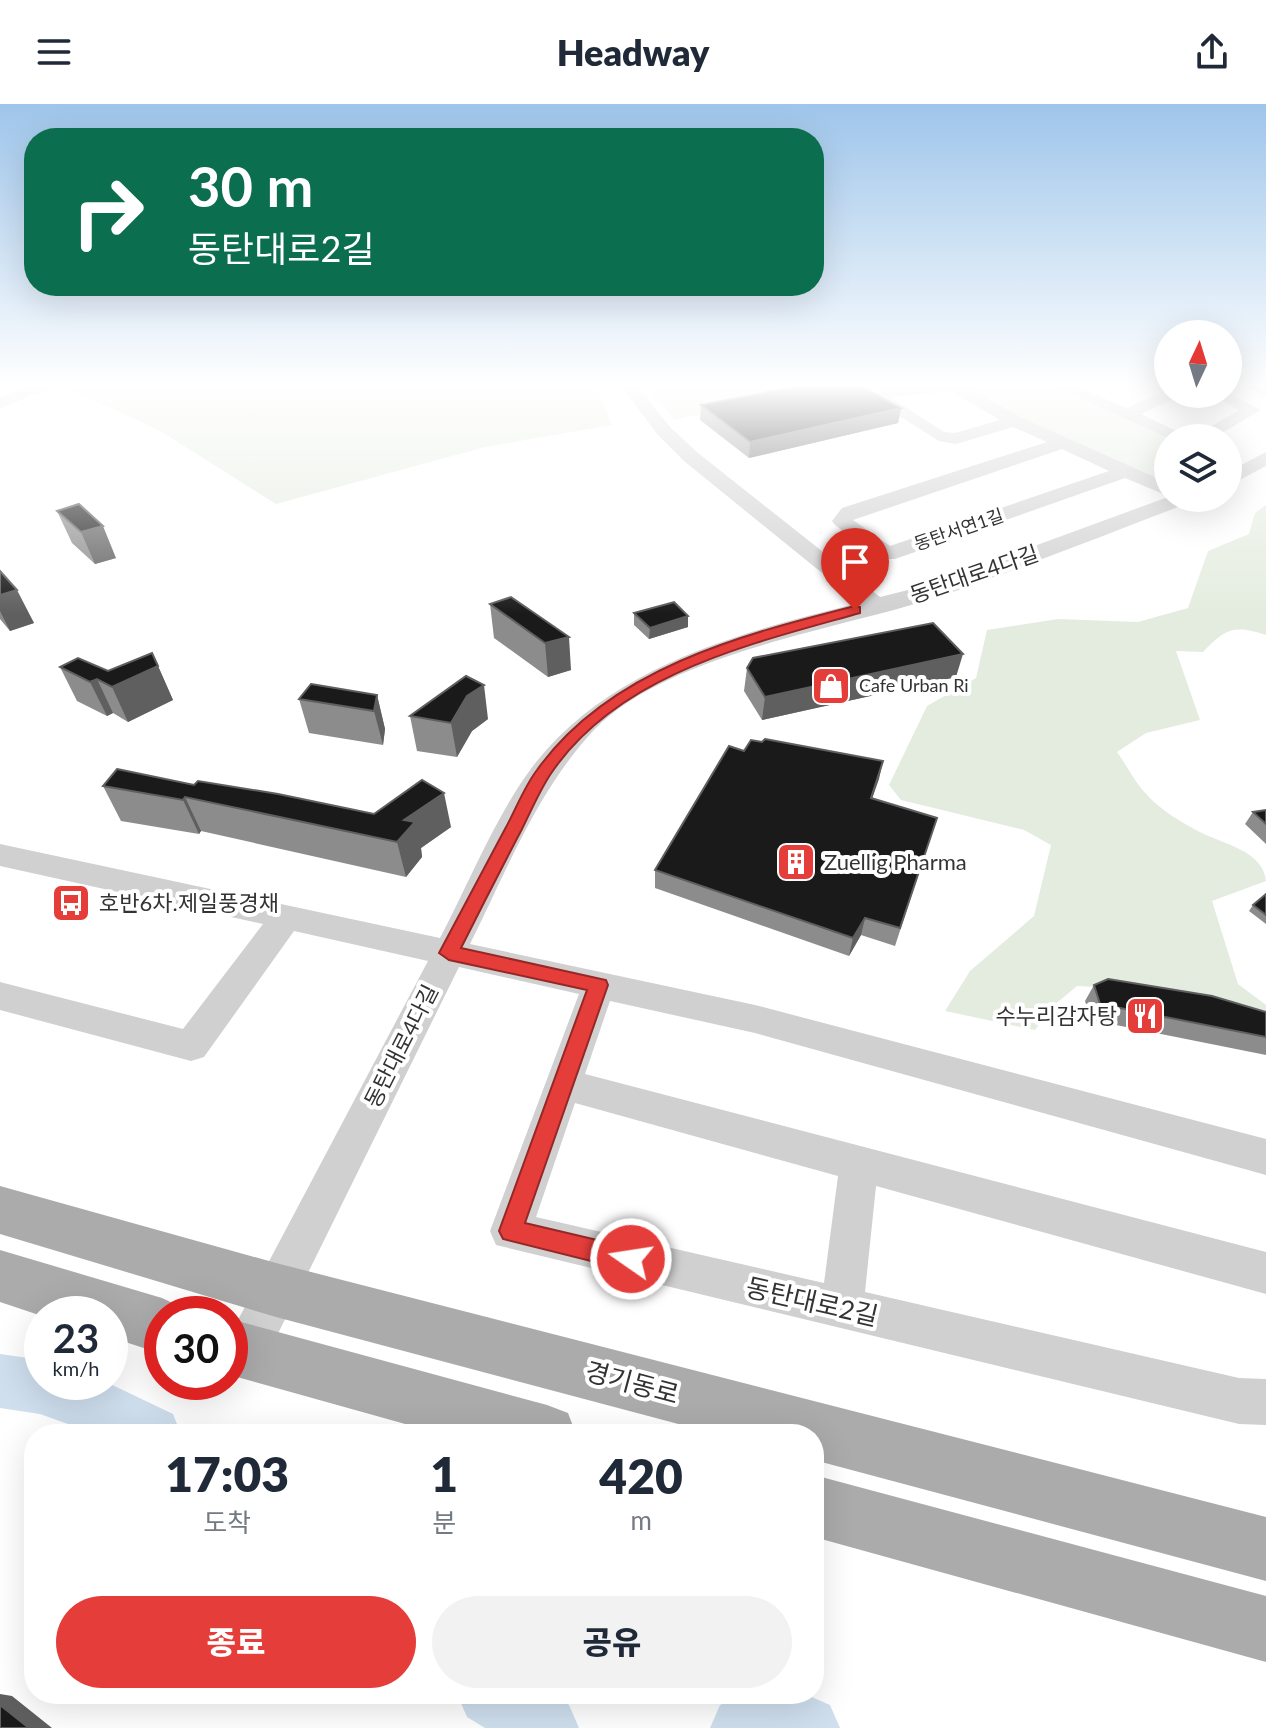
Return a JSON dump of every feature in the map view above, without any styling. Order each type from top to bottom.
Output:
[{"type":"main road","name":"경기동로","points":[[0,1210],[276,1290],[788,1424]]},
{"type":"main road","points":[[0,1276],[144,1320]]},
{"type":"main road","points":[[248,1353],[510,1424]]},
{"type":"main road","name":"경기동로","points":[[824,1433],[1266,1549]]},
{"type":"main road","points":[[824,1509],[1266,1629]]},
{"type":"street","points":[[698,463],[876,605]]},
{"type":"street","name":"동탄서연1길","points":[[1000,463],[844,516],[842,521],[887,554],[1126,471]]},
{"type":"street","points":[[1108,463],[1154,484]]},
{"type":"street","points":[[946,480],[1000,516]]},
{"type":"street","name":"동탄대로4다길","points":[[248,1333],[276,1290],[543,773],[587,722],[634,689],[720,651],[813,621],[936,590],[1154,509]]},
{"type":"street","points":[[887,554],[936,590]]},
{"type":"street","points":[[0,855],[755,1019],[1266,1157]]},
{"type":"street","points":[[0,996],[191,1046],[286,917]]},
{"type":"street","name":"동탄대로2길","points":[[599,985],[511,1231],[1239,1401],[1266,1402]]},
{"type":"street","points":[[563,1084],[1266,1273]]},
{"type":"street","points":[[842,1309],[859,1162]]},
{"type":"shaded area","points":[[211,463],[427,463],[276,504]]},
{"type":"shaded area","points":[[1118,463],[1154,463],[1154,479]]},
{"type":"shaded area","points":[[1266,505],[1266,635],[1246,630],[1231,631],[1203,652],[1176,651],[1200,720],[1146,733],[1117,752],[1140,786],[1160,807],[1194,829],[1250,855],[1263,870],[1266,881],[1212,901],[1238,984],[1266,1005],[1266,1021],[1165,991],[1077,986],[1052,1007],[1035,1030],[945,1011],[970,971],[1034,916],[1051,845],[1024,830],[901,800],[889,785],[927,706],[976,678],[987,630],[1058,619],[1138,622],[1188,608],[1208,551],[1249,534],[1255,513]]},
{"type":"building","points":[[79,504],[103,526],[81,532],[57,511]]},
{"type":"building","points":[[0,571],[17,590],[0,595]]},
{"type":"building","points":[[511,597],[569,637],[545,643],[490,604]]},
{"type":"building","points":[[674,602],[688,616],[650,628],[634,613]]},
{"type":"building","points":[[933,623],[963,654],[765,697],[747,668],[753,658]]},
{"type":"building","points":[[152,653],[158,666],[112,687],[97,679],[90,682],[60,667],[78,658],[108,671]]},
{"type":"building","points":[[466,676],[484,685],[467,696],[451,723],[410,716]]},
{"type":"building","points":[[311,684],[377,695],[374,711],[299,699]]},
{"type":"building","name":"Zuellig Pharma","points":[[765,739],[883,761],[871,798],[937,818],[900,928],[865,918],[853,938],[655,870],[729,746],[744,751],[751,740],[762,742]]},
{"type":"building","points":[[117,769],[194,785],[198,781],[278,794],[374,814],[422,780],[444,793],[404,820],[415,822],[397,842],[185,797],[183,800],[103,786]]},
{"type":"building","points":[[1266,810],[1266,824],[1253,812]]},
{"type":"building","points":[[1266,894],[1266,915],[1253,905]]},
{"type":"building","points":[[1108,979],[1212,996],[1266,1012],[1266,1037],[1100,1004],[1094,985]]},
{"type":"building","points":[[0,1705],[29,1728],[0,1728]]},
{"type":"waterway","points":[[0,1381],[60,1392],[133,1424]]},
{"type":"waterway","points":[[506,1704],[546,1728]]},
{"type":"waterway","points":[[743,1728],[767,1724],[807,1728]]},
{"type":"place","name":"Cafe Urban Ri","points":[[831,686]]},
{"type":"place","name":"Zuellig Pharma","points":[[796,862]]},
{"type":"place","name":"호반6차.제일풍경채","points":[[71,903]]},
{"type":"place","name":"수누리감자탕","points":[[1145,1016]]},
{"type":"route","points":[[631,1259],[511,1231],[599,985],[449,953],[543,773],[587,722],[634,689],[683,666],[762,636],[855,610]]}]
